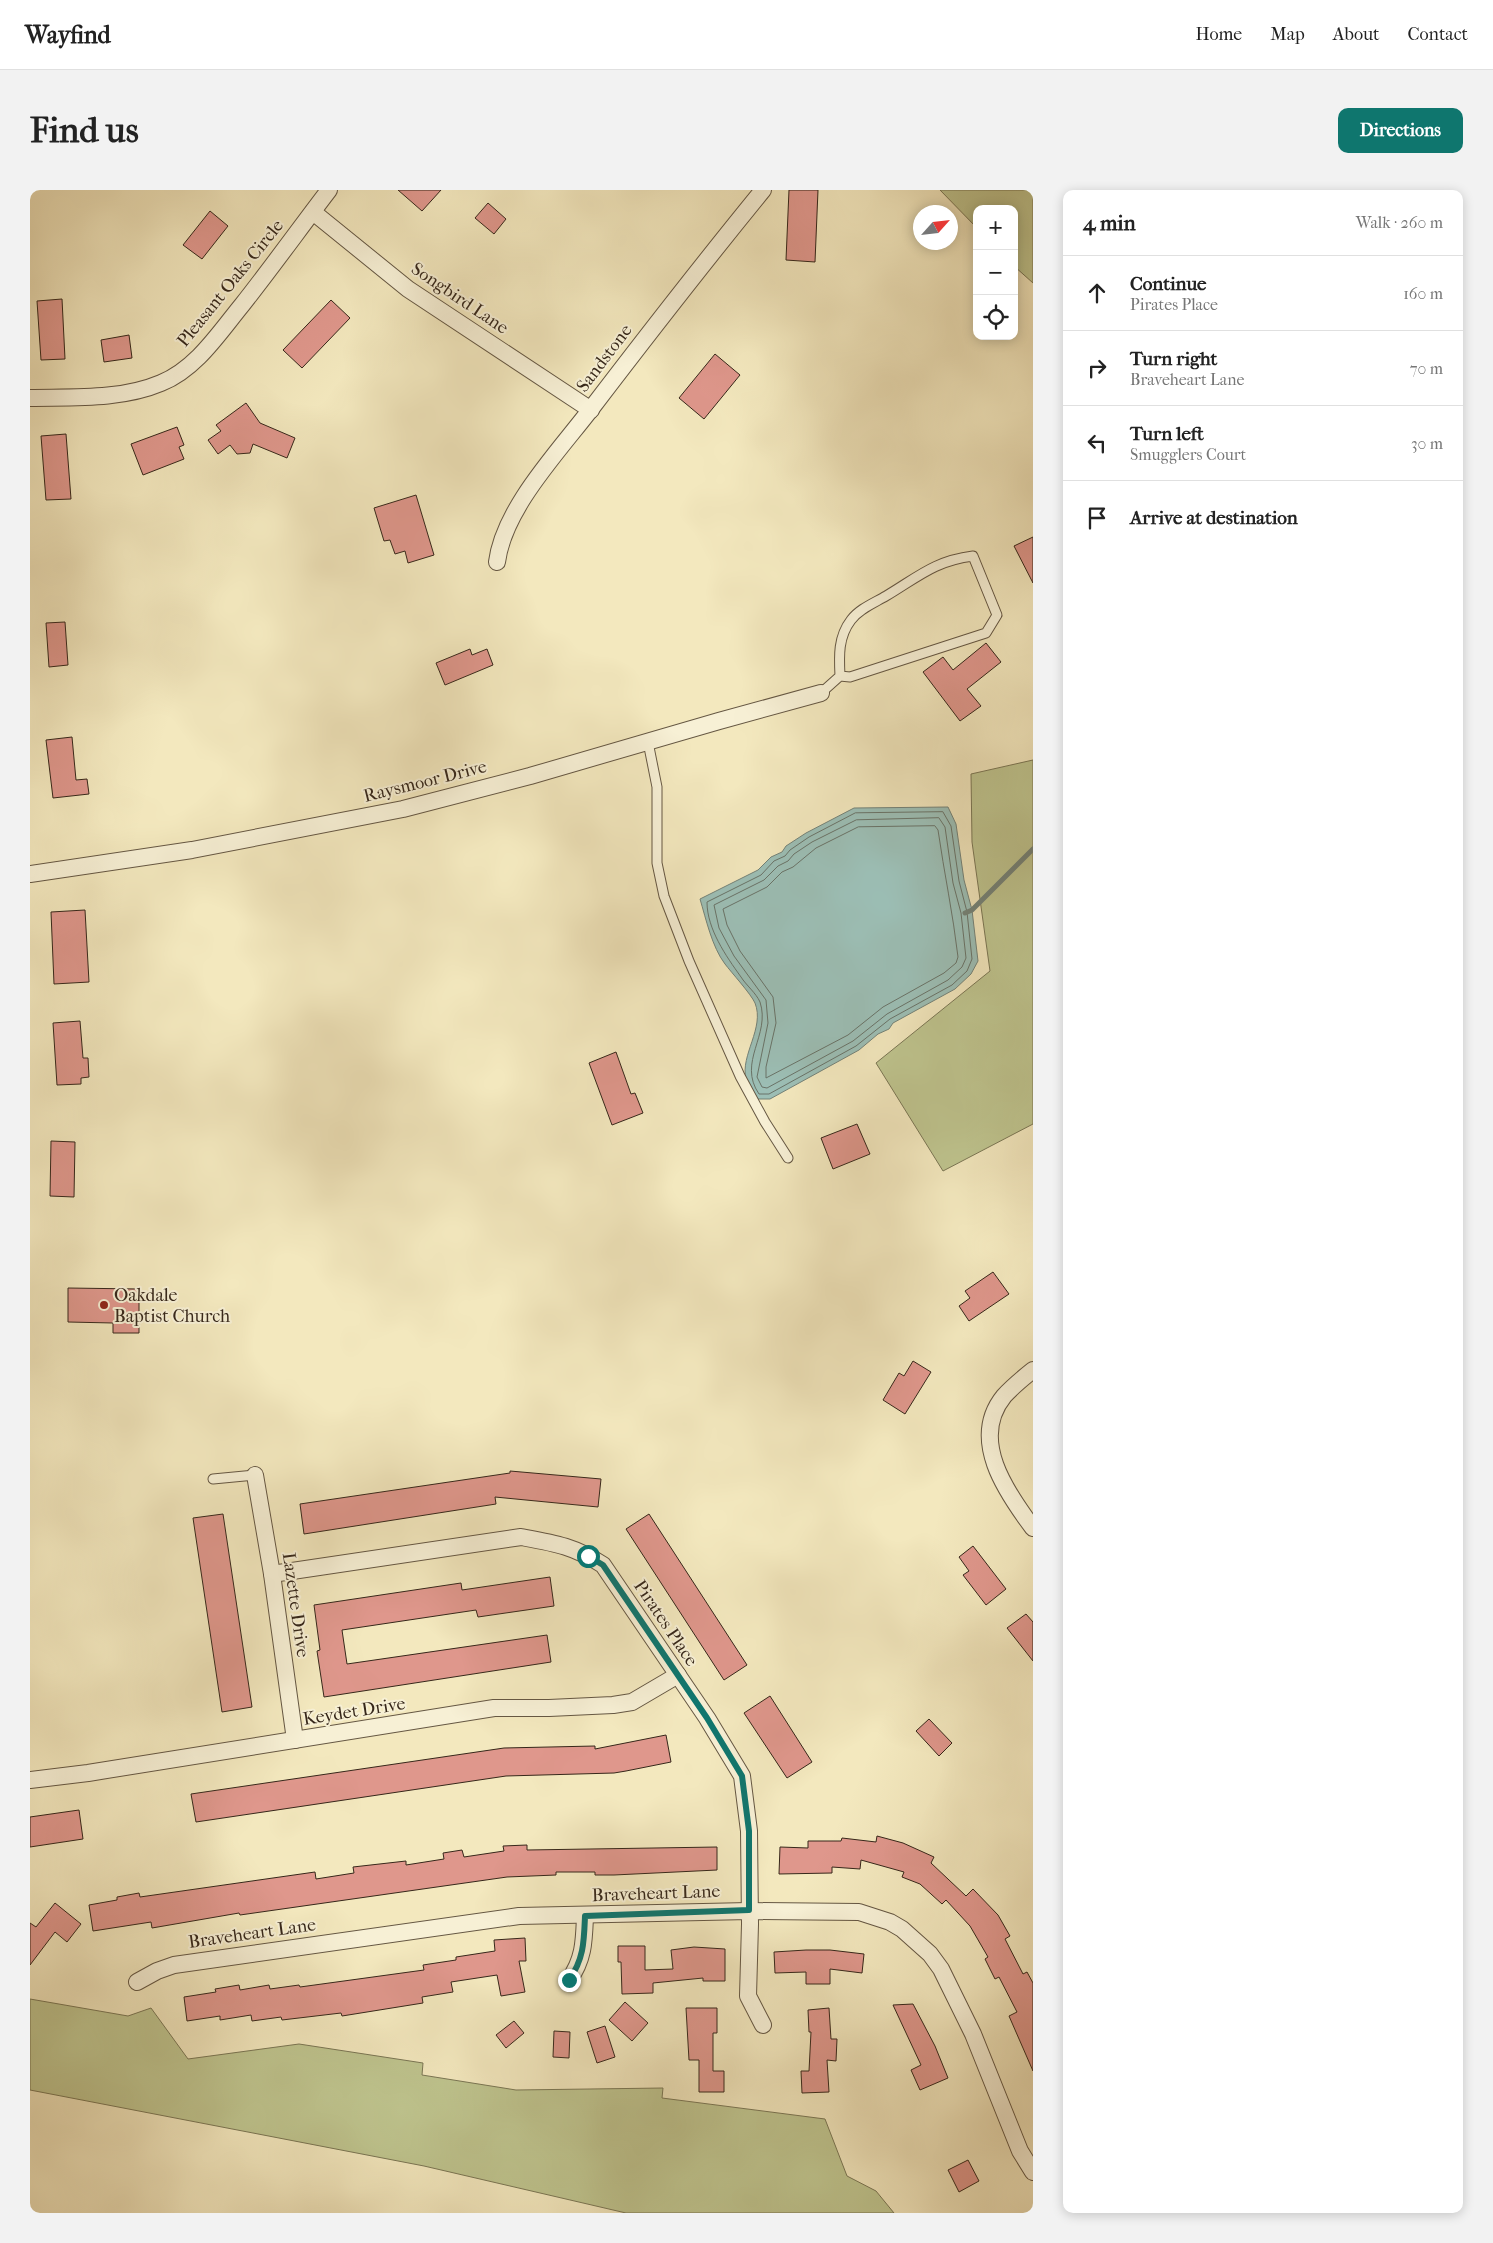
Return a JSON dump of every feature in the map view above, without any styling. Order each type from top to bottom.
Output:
[{"type":"street","name":"Pleasant Oaks Circle","points":[[30,398],[101,396],[133,392],[163,382],[182,372],[217,336],[330,190]]},
{"type":"street","name":"Sandstone","points":[[497,562],[499,545],[536,478],[591,410],[694,274],[763,190]]},
{"type":"street","name":"Songbird Lane","points":[[312,212],[408,289],[591,410]]},
{"type":"street","name":"Raysmoor Drive","points":[[30,874],[184,852],[403,810],[821,693]]},
{"type":"street","points":[[1033,1370],[1003,1397],[996,1410],[991,1443],[994,1465],[1004,1486],[1033,1528]]},
{"type":"street","name":"Lazette Drive","points":[[255,1476],[272,1574],[296,1740]]},
{"type":"street","name":"Pirates Place","points":[[272,1574],[520,1537],[561,1544],[603,1565],[707,1718],[742,1776],[749,1831],[748,1996],[763,2025]]},
{"type":"street","name":"Keydet Drive","points":[[30,1780],[88,1773],[494,1708],[549,1708],[613,1705],[632,1702],[678,1674]]},
{"type":"street","name":"Braveheart Lane","points":[[136,1982],[174,1965],[497,1918],[749,1910],[859,1912],[890,1922],[920,1942],[941,1970],[961,2006],[1020,2151],[1033,2172]]},
{"type":"street","points":[[569,1980],[578,1968],[583,1948],[585,1916]]},
{"type":"lane","points":[[821,693],[840,676],[850,677],[986,633],[997,615],[973,556],[955,559],[920,573],[860,611],[850,621],[838,649],[840,676]]},
{"type":"lane","points":[[648,742],[658,787],[657,863],[664,896],[689,961],[740,1076],[765,1122],[788,1158]]},
{"type":"lane","points":[[213,1479],[255,1476]]},
{"type":"green space","points":[[940,190],[1033,190],[1033,283],[1018,270],[1018,205],[973,205],[973,224],[958,208],[958,205],[955,205]]},
{"type":"green space","points":[[1033,760],[1033,1124],[943,1171],[876,1063],[990,971],[972,842],[971,774]]},
{"type":"green space","points":[[30,1999],[128,2016],[151,2008],[188,2059],[299,2044],[423,2063],[422,2075],[516,2090],[663,2088],[662,2098],[825,2119],[847,2176],[876,2191],[894,2213],[626,2213],[424,2166],[30,2090]]},
{"type":"water","points":[[948,807],[956,824],[964,880],[972,910],[978,961],[971,974],[955,989],[893,1023],[889,1029],[878,1034],[859,1050],[770,1099],[756,1099],[746,1079],[745,1070],[757,1022],[755,1003],[720,957],[710,933],[700,899],[758,870],[771,857],[782,852],[786,846],[806,833],[854,808]]},
{"type":"building","points":[[398,190],[441,190],[422,211]]},
{"type":"building","points":[[789,190],[818,190],[815,262],[786,260]]},
{"type":"building","points":[[488,203],[506,219],[494,234],[475,218]]},
{"type":"building","points":[[210,211],[228,226],[202,259],[183,245]]},
{"type":"building","points":[[62,299],[65,359],[41,360],[37,301]]},
{"type":"building","points":[[331,300],[350,318],[302,368],[283,350]]},
{"type":"building","points":[[129,335],[132,358],[104,362],[101,340]]},
{"type":"building","points":[[715,354],[740,375],[704,419],[679,398]]},
{"type":"building","points":[[246,403],[260,423],[295,438],[287,458],[253,444],[250,453],[237,454],[230,445],[218,454],[208,440],[221,431],[216,425]]},
{"type":"building","points":[[177,427],[184,445],[179,447],[184,459],[143,475],[131,444]]},
{"type":"building","points":[[66,434],[71,499],[46,500],[41,436]]},
{"type":"building","points":[[416,495],[434,555],[408,563],[405,551],[395,554],[390,540],[384,541],[374,508]]},
{"type":"building","points":[[1033,537],[1033,583],[1014,546]]},
{"type":"building","points":[[65,622],[68,665],[49,667],[46,623]]},
{"type":"building","points":[[986,643],[1001,662],[967,689],[981,706],[960,721],[923,672],[943,657],[953,670]]},
{"type":"building","points":[[470,649],[472,655],[487,649],[493,665],[445,685],[436,663]]},
{"type":"building","points":[[72,737],[76,780],[87,779],[89,794],[53,798],[46,740]]},
{"type":"building","points":[[85,910],[89,982],[54,984],[51,912]]},
{"type":"building","points":[[80,1021],[83,1058],[88,1058],[89,1077],[81,1078],[81,1084],[57,1085],[53,1023]]},
{"type":"building","points":[[616,1052],[631,1094],[635,1093],[643,1113],[612,1125],[589,1063]]},
{"type":"building","points":[[857,1124],[870,1154],[833,1169],[821,1138]]},
{"type":"building","points":[[51,1141],[75,1142],[74,1197],[50,1196]]},
{"type":"building","points":[[993,1272],[1009,1294],[969,1321],[959,1306],[970,1298],[965,1291]]},
{"type":"building","name":"Oakdale Baptist Church","points":[[68,1288],[139,1289],[139,1333],[113,1333],[113,1323],[68,1322]]},
{"type":"building","points":[[913,1361],[931,1372],[905,1414],[883,1400],[899,1373],[904,1376]]},
{"type":"building","points":[[510,1471],[601,1479],[598,1507],[495,1497],[496,1504],[304,1534],[300,1504],[510,1473]]},
{"type":"building","points":[[223,1514],[252,1707],[222,1712],[193,1518]]},
{"type":"building","points":[[649,1514],[747,1665],[724,1680],[626,1529]]},
{"type":"building","points":[[973,1546],[1006,1589],[986,1605],[963,1575],[969,1571],[959,1557]]},
{"type":"building","points":[[550,1577],[554,1606],[478,1617],[476,1610],[342,1630],[347,1664],[547,1635],[551,1662],[324,1697],[317,1651],[320,1650],[314,1605],[461,1583],[462,1590]]},
{"type":"building","points":[[1026,1614],[1033,1622],[1033,1661],[1007,1628]]},
{"type":"building","points":[[770,1696],[812,1762],[787,1778],[744,1713]]},
{"type":"building","points":[[929,1719],[952,1743],[939,1756],[916,1731]]},
{"type":"building","points":[[666,1735],[671,1762],[614,1773],[506,1776],[196,1822],[191,1794],[504,1748],[595,1746],[595,1749]]},
{"type":"building","points":[[79,1810],[83,1839],[30,1847],[30,1817]]},
{"type":"building","points":[[877,1836],[903,1843],[934,1857],[931,1863],[966,1896],[973,1889],[998,1915],[1010,1936],[1005,1939],[1023,1974],[1027,1972],[1033,1983],[1033,2071],[1009,2016],[1017,2012],[999,1977],[995,1979],[985,1959],[988,1957],[970,1926],[946,1900],[942,1904],[920,1884],[902,1877],[904,1872],[861,1860],[860,1869],[832,1867],[832,1873],[779,1874],[780,1847],[808,1848],[808,1841],[841,1841],[842,1838],[876,1842]]},
{"type":"building","points":[[527,1845],[527,1850],[717,1847],[717,1870],[614,1875],[595,1875],[595,1872],[556,1872],[556,1875],[507,1877],[240,1915],[239,1913],[152,1928],[151,1922],[93,1931],[89,1905],[117,1900],[117,1897],[139,1893],[140,1897],[315,1872],[316,1879],[354,1873],[353,1867],[406,1861],[406,1865],[444,1859],[443,1853],[462,1850],[464,1857],[504,1851],[503,1846]]},
{"type":"building","points":[[55,1903],[81,1924],[67,1942],[55,1932],[30,1965],[30,1923],[36,1927]]},
{"type":"building","points":[[525,1938],[526,1961],[519,1961],[525,1992],[501,1996],[497,1975],[451,1982],[453,1992],[422,1997],[423,2003],[342,2016],[341,2013],[282,2020],[281,2017],[252,2021],[251,2015],[220,2020],[220,2016],[187,2021],[184,1997],[216,1992],[215,1989],[239,1985],[240,1990],[269,1985],[270,1989],[299,1985],[300,1987],[424,1970],[423,1965],[456,1960],[456,1957],[495,1951],[494,1940]]},
{"type":"building","points":[[618,1946],[645,1946],[645,1970],[673,1969],[671,1950],[694,1947],[725,1949],[725,1981],[703,1981],[703,1978],[653,1983],[653,1993],[622,1994],[621,1962],[618,1962]]},
{"type":"building","points":[[830,1950],[864,1954],[862,1973],[830,1969],[830,1984],[806,1984],[806,1972],[775,1973],[774,1952]]},
{"type":"building","points":[[625,2002],[648,2023],[632,2041],[609,2020]]},
{"type":"building","points":[[913,2004],[935,2046],[948,2078],[920,2090],[911,2070],[921,2065],[893,2005]]},
{"type":"building","points":[[686,2008],[717,2008],[717,2033],[713,2033],[713,2071],[724,2071],[724,2092],[699,2092],[699,2060],[689,2060]]},
{"type":"building","points":[[829,2008],[831,2039],[837,2039],[836,2061],[827,2060],[829,2092],[802,2093],[801,2071],[809,2071],[811,2032],[809,2032],[808,2010]]},
{"type":"building","points":[[514,2021],[524,2033],[506,2048],[496,2035]]},
{"type":"building","points":[[605,2026],[615,2057],[597,2063],[587,2032]]},
{"type":"building","points":[[554,2031],[570,2032],[569,2058],[553,2057]]},
{"type":"building","points":[[968,2160],[979,2181],[959,2192],[948,2170]]},
{"type":"waterway","points":[[965,913],[972,910],[1033,849]]},
{"type":"place","name":"Oakdale Baptist Church","points":[[104,1305]]},
{"type":"route","points":[[569,1980],[578,1968],[583,1948],[585,1916],[749,1910],[750,1895],[749,1831],[742,1776],[707,1718],[603,1565],[588,1556]]}]
